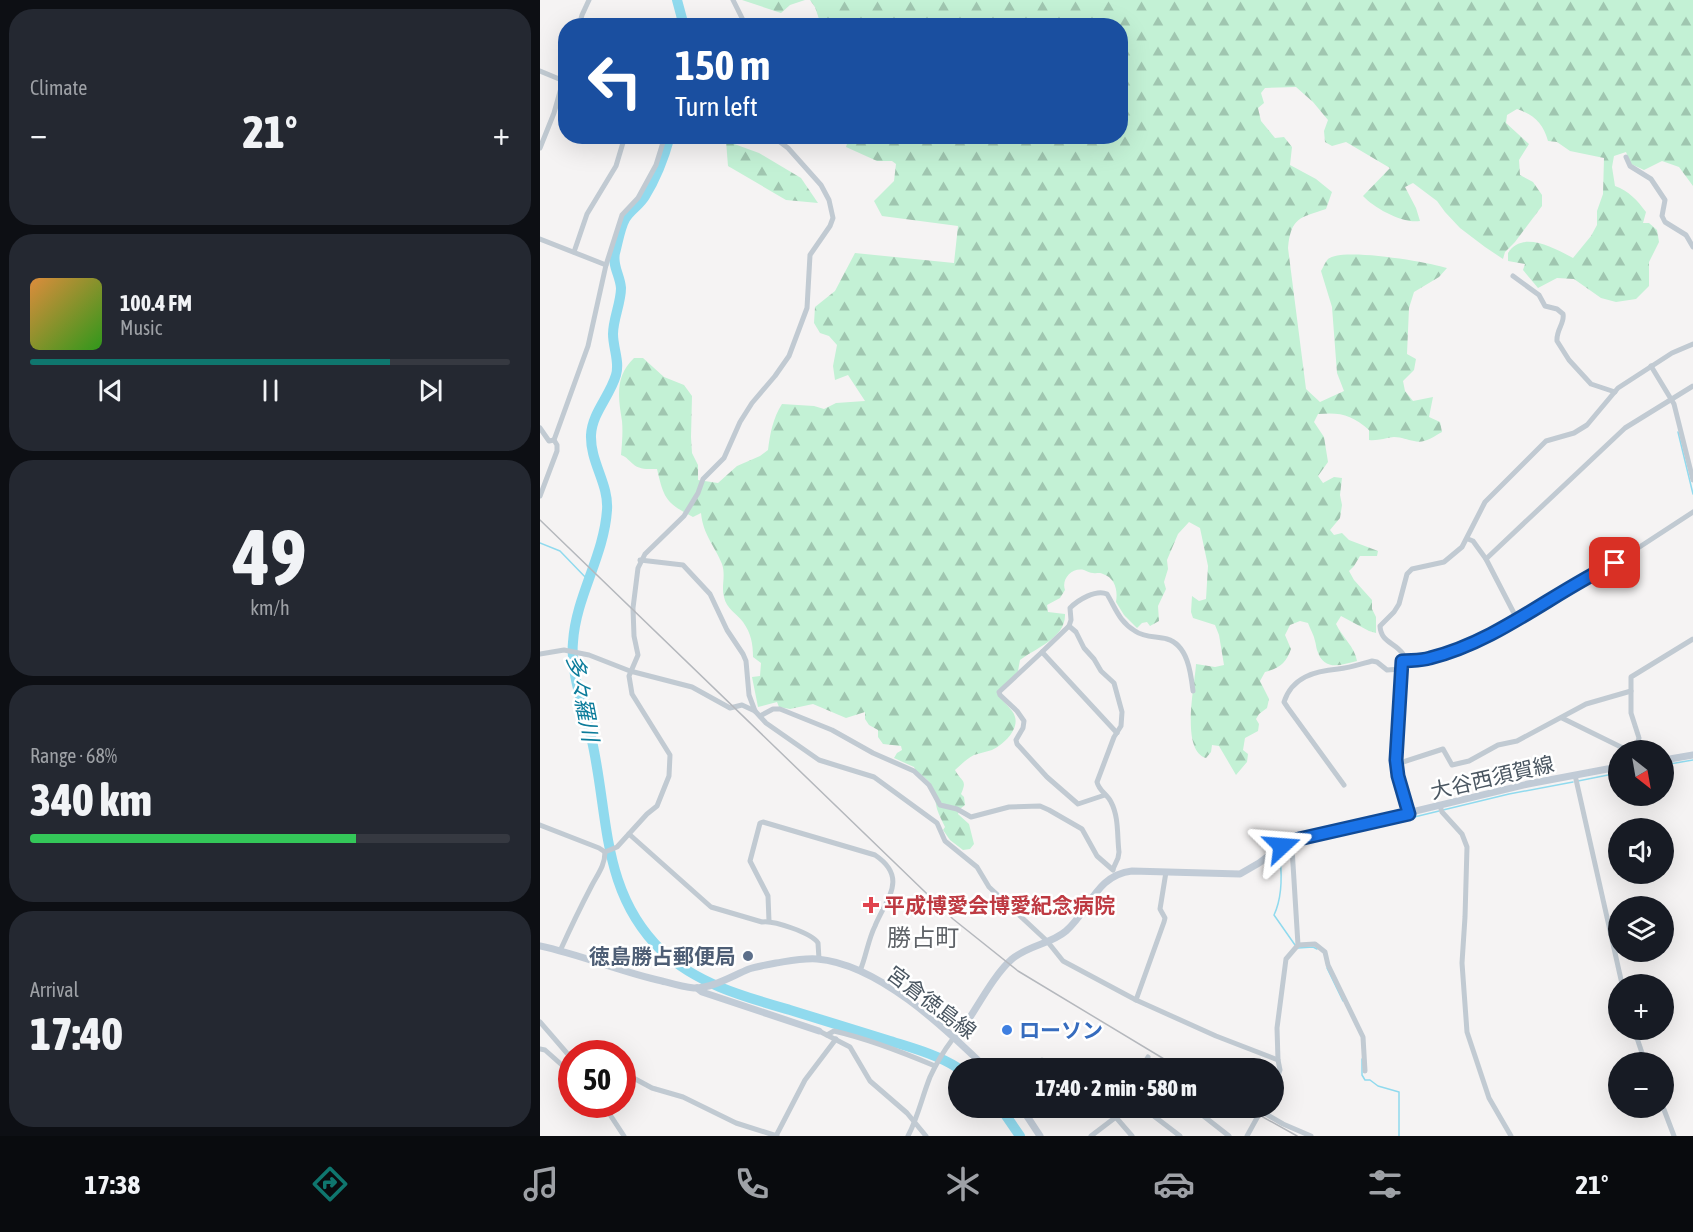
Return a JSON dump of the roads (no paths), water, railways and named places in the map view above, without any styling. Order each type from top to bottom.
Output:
[{"type":"main road","points":[[1674,758],[1693,755]]},
{"type":"main road","name":"大谷西須賀線","points":[[1114,872],[1240,874],[1289,843],[1528,784],[1608,769]]},
{"type":"main road","points":[[956,1038],[1008,963],[1024,950],[1066,931],[1114,872]]},
{"type":"main road","name":"宮倉徳島線","points":[[540,946],[645,977],[700,987],[720,982],[752,968],[803,959],[819,959],[860,971],[884,984],[956,1038],[976,1058]]},
{"type":"main road","points":[[700,987],[702,992],[819,1031]]},
{"type":"main road","points":[[1028,1118],[1040,1136]]},
{"type":"street","points":[[581,18],[589,0]]},
{"type":"street","points":[[733,0],[742,18]]},
{"type":"street","points":[[540,71],[558,78]]},
{"type":"street","points":[[540,148],[558,100]]},
{"type":"street","points":[[574,252],[587,214],[616,166],[623,144]]},
{"type":"street","points":[[554,440],[588,346],[606,265],[622,215],[638,198],[656,165],[663,144]]},
{"type":"street","points":[[605,852],[613,849],[646,814],[657,806],[669,776],[670,755],[632,694],[629,676],[638,655],[634,636],[633,593],[640,561],[684,516],[698,493],[703,479],[724,458],[740,422],[752,403],[789,356],[807,308],[810,255],[830,226],[832,218],[829,200],[821,185],[783,144]]},
{"type":"street","points":[[1626,157],[1630,166],[1651,179],[1665,200],[1662,216],[1665,222],[1686,235],[1693,247]]},
{"type":"street","points":[[540,238],[606,265]]},
{"type":"street","points":[[1514,276],[1539,295],[1545,306],[1557,309],[1563,314],[1564,318],[1556,334],[1557,341],[1586,379],[1598,388],[1615,392]]},
{"type":"street","points":[[1409,814],[1398,776],[1397,764],[1402,654],[1399,648],[1385,640],[1380,633],[1380,626],[1399,604],[1407,574],[1412,569],[1444,562],[1462,547],[1468,539],[1480,509],[1546,441],[1574,433],[1587,425],[1615,392],[1651,366],[1693,344]]},
{"type":"street","points":[[1651,366],[1672,398],[1693,480]]},
{"type":"street","points":[[1486,560],[1625,428],[1693,386]]},
{"type":"street","points":[[540,428],[549,441],[554,440]]},
{"type":"street","points":[[540,496],[558,445],[554,440]]},
{"type":"street","points":[[1402,661],[1429,658],[1485,638],[1586,577],[1615,563],[1693,512]]},
{"type":"street","points":[[1468,539],[1473,542],[1486,560],[1517,619]]},
{"type":"street","points":[[640,561],[679,563],[702,583],[715,602],[727,630],[743,654],[746,661],[749,695],[766,723],[819,760],[874,777],[937,823],[945,841],[977,867],[989,887],[1047,941],[1063,961],[1136,1000],[1216,1036],[1273,1058]]},
{"type":"street","points":[[1105,795],[1078,804],[1047,777],[1017,744],[1016,740],[1024,721],[999,692],[1069,626],[1071,620],[1069,612],[1072,606],[1098,592],[1104,592],[1109,597],[1120,618],[1134,630],[1147,637],[1167,639],[1178,647],[1190,667],[1192,691]]},
{"type":"street","points":[[540,648],[543,653],[570,650],[578,652],[630,671],[692,687],[730,708],[742,705],[758,713],[780,709],[832,730],[873,753],[914,771],[929,785],[940,805],[957,809],[966,815],[978,815],[1009,807],[1040,806],[1082,829],[1097,856],[1114,872],[1118,858],[1116,816],[1109,798],[1099,789],[1097,782],[1122,715],[1114,683],[1101,671],[1084,648],[1076,632],[1069,626]]},
{"type":"street","points":[[1638,740],[1631,713],[1631,677],[1693,639]]},
{"type":"street","points":[[1042,652],[1117,733]]},
{"type":"street","points":[[1344,785],[1284,702],[1287,694],[1304,676],[1329,669],[1372,661],[1387,670],[1402,669]]},
{"type":"street","points":[[1397,764],[1443,749],[1452,765],[1469,761],[1498,745],[1517,741],[1586,704],[1631,691]]},
{"type":"street","points":[[742,705],[749,695]]},
{"type":"street","points":[[1562,717],[1608,740]]},
{"type":"street","points":[[1575,775],[1620,974]]},
{"type":"street","points":[[1440,806],[1442,812],[1462,834],[1467,847],[1466,917],[1462,963],[1467,1032],[1489,1098],[1511,1136]]},
{"type":"street","points":[[770,921],[768,896],[750,861],[760,824],[763,822],[875,855],[891,872],[892,892],[875,926],[860,971]]},
{"type":"street","points":[[540,825],[605,852]]},
{"type":"street","points":[[628,834],[711,907],[762,922],[770,921],[816,939],[819,946],[819,959]]},
{"type":"street","points":[[1278,1058],[1277,1028],[1286,959],[1298,945],[1292,848],[1289,843]]},
{"type":"street","points":[[560,951],[601,869],[605,860],[605,852]]},
{"type":"street","points":[[1136,1000],[1165,918],[1160,909],[1166,872]]},
{"type":"street","points":[[1298,945],[1315,944],[1325,952],[1328,965],[1363,1037],[1365,1071]]},
{"type":"street","points":[[540,1022],[558,1043]]},
{"type":"street","points":[[819,1031],[850,1047],[870,1081],[926,1136]]},
{"type":"street","points":[[827,1035],[834,1032],[851,1035],[936,1064]]},
{"type":"street","points":[[908,1136],[915,1123],[936,1064],[952,1040],[956,1038]]},
{"type":"street","points":[[636,1079],[652,1088],[683,1097],[736,1123],[776,1136],[806,1080],[836,1039]]},
{"type":"street","points":[[540,1049],[558,1062]]},
{"type":"street","points":[[613,1118],[624,1136]]},
{"type":"street","points":[[1091,1136],[1115,1118]]},
{"type":"street","points":[[1117,1118],[1132,1136]]},
{"type":"street","points":[[1156,1118],[1180,1136]]},
{"type":"street","points":[[1206,1118],[1229,1136]]},
{"type":"street","points":[[1247,1136],[1257,1118]]},
{"type":"street","points":[[1275,1118],[1311,1136]]},
{"type":"street","points":[[1667,1118],[1674,1136]]},
{"type":"waterway","name":"多々羅川","points":[[677,0],[682,18]]},
{"type":"waterway","name":"多々羅川","points":[[668,144],[660,167],[649,189],[623,223],[615,253],[621,288],[613,334],[617,370],[613,383],[594,419],[591,435],[591,445],[605,491],[607,510],[601,544],[579,608],[573,642],[576,680],[592,741],[610,852],[618,879],[628,904],[642,928],[662,951],[706,981],[739,994],[915,1049],[948,1063]]},
{"type":"waterway","points":[[1678,432],[1693,494]]},
{"type":"waterway","points":[[540,543],[560,551],[589,581]]},
{"type":"waterway","points":[[1674,763],[1693,760]]},
{"type":"waterway","points":[[1578,781],[1608,775]]},
{"type":"waterway","points":[[1443,810],[1573,782]]},
{"type":"waterway","points":[[1295,846],[1439,811]]},
{"type":"waterway","points":[[1290,848],[1280,858],[1281,887],[1274,915],[1295,945]]},
{"type":"waterway","points":[[1298,948],[1317,949]]},
{"type":"waterway","points":[[1327,968],[1343,1001]]},
{"type":"waterway","points":[[1362,1059],[1362,1075],[1365,1080],[1399,1092],[1399,1136]]},
{"type":"waterway","name":"多々羅川","points":[[1008,1118],[1020,1136]]},
{"type":"railway","points":[[540,520],[953,919],[1018,971],[1162,1058]]},
{"type":"railway","points":[[1265,1118],[1297,1136]]},
{"type":"place","name":"平成博愛会博愛紀念病院","points":[[871,905]]},
{"type":"place","name":"徳島勝占郵便局","points":[[748,956]]},
{"type":"place","name":"ローソン","points":[[1007,1030]]},
{"type":"district","name":"勝占町","points":[[923,937]]}]
